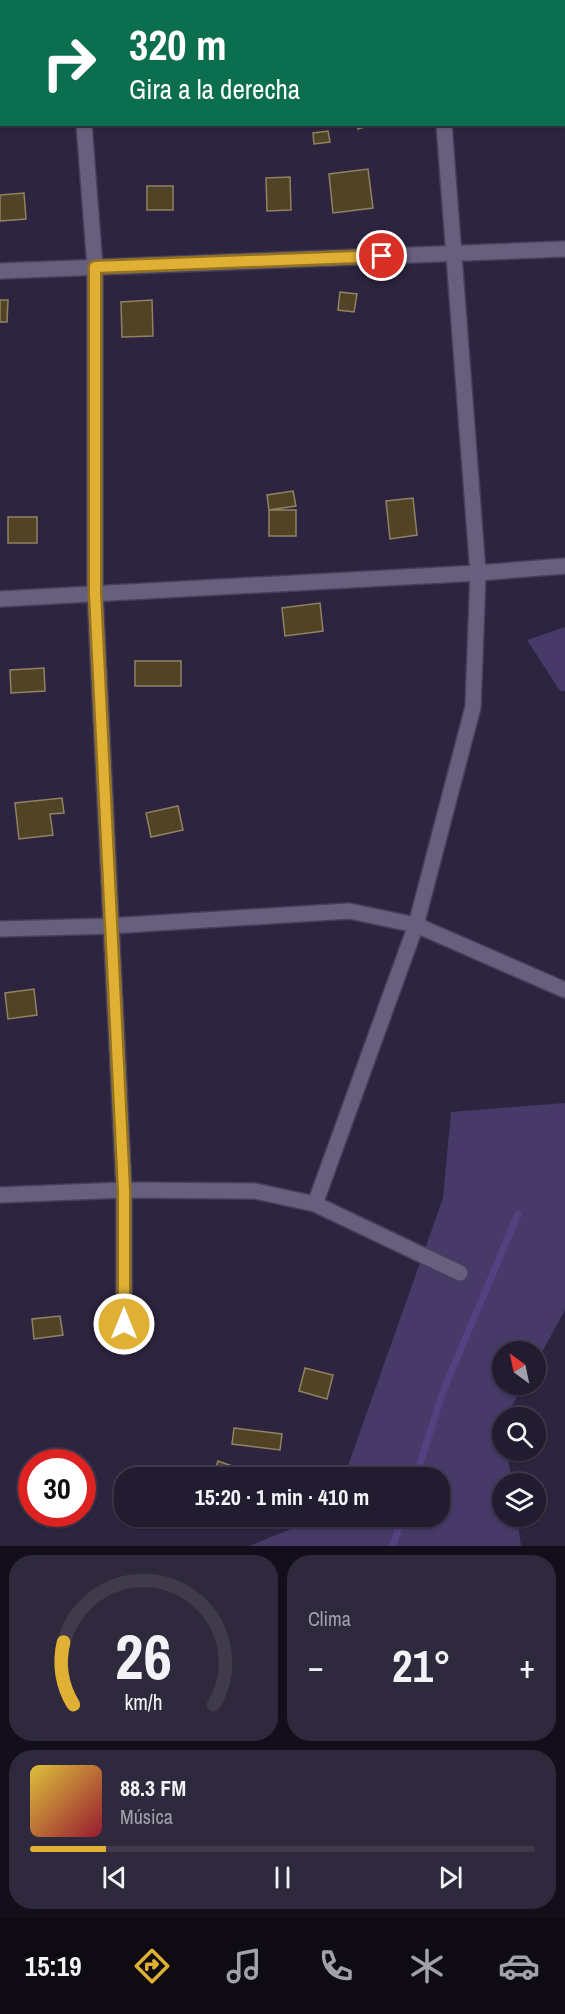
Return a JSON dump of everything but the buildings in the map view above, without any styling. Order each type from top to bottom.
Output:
[{"type":"street","points":[[84,126],[95,267],[95,593],[124,1190],[124,1347]]},
{"type":"street","points":[[315,1204],[416,925],[473,706],[478,573],[444,126]]},
{"type":"street","points":[[0,271],[565,249]]},
{"type":"street","points":[[0,599],[478,573],[565,566]]},
{"type":"street","points":[[0,929],[110,926],[349,911],[416,925],[565,990]]},
{"type":"street","points":[[0,1195],[124,1190],[255,1191],[315,1204],[460,1273]]},
{"type":"shaded area","points":[[565,627],[565,691],[560,691],[527,640]]},
{"type":"shaded area","points":[[565,1103],[565,1310],[546,1345],[546,1341],[492,1341],[492,1395],[518,1395],[511,1407],[492,1407],[492,1461],[509,1461],[510,1473],[492,1473],[492,1527],[518,1527],[521,1546],[249,1546],[296,1527],[450,1527],[450,1467],[348,1467],[443,1198],[451,1112]]},
{"type":"waterway","points":[[419,1467],[444,1389],[518,1214]]},
{"type":"waterway","points":[[393,1546],[399,1527]]},
{"type":"route","points":[[124,1324],[124,1190],[95,593],[95,267],[382,256]]}]
